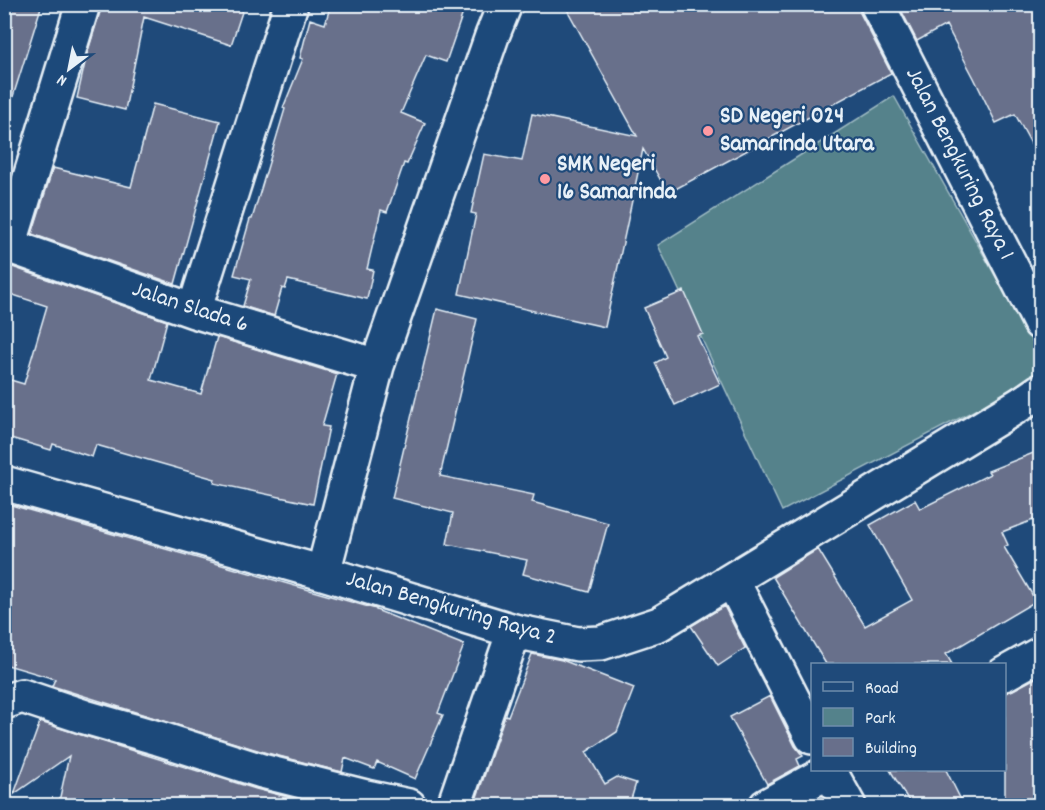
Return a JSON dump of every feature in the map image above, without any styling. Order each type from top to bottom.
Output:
[{"type":"street","points":[[194,311],[291,4]]},
{"type":"street","points":[[323,573],[377,366],[505,4]]},
{"type":"street","name":"Jalan Bengkuring Raya 1","points":[[876,4],[1041,323]]},
{"type":"street","points":[[7,245],[77,6]]},
{"type":"street","name":"Jalan Slada 6","points":[[7,245],[194,311],[377,366]]},
{"type":"street","name":"Jalan Bengkuring Raya 2","points":[[4,483],[323,573],[514,631],[578,644],[601,643],[659,624],[1035,399]]},
{"type":"street","points":[[732,580],[811,733]]},
{"type":"street","points":[[454,806],[514,631]]},
{"type":"street","points":[[1006,673],[1041,654]]},
{"type":"street","points":[[4,702],[22,696],[262,771],[409,806]]},
{"type":"street","points":[[766,806],[828,771]]},
{"type":"street","points":[[831,771],[849,806]]},
{"type":"green space","points":[[894,96],[1040,355],[1040,376],[782,511],[658,245]]},
{"type":"building","points":[[4,4],[42,4],[11,103],[4,102]]},
{"type":"building","points":[[101,4],[227,4],[243,9],[231,45],[144,17],[125,110],[77,98]]},
{"type":"building","points":[[331,4],[466,4],[446,62],[426,55],[401,113],[425,123],[407,164],[404,163],[387,212],[381,210],[367,269],[373,270],[367,299],[288,280],[285,289],[282,288],[274,316],[243,306],[251,279],[234,275],[285,109],[283,108],[303,59],[300,58],[310,19],[325,24]]},
{"type":"building","points":[[564,4],[859,4],[860,13],[891,73],[668,193],[643,149],[605,327],[459,294],[476,214],[471,213],[484,154],[522,161],[532,114],[637,136]]},
{"type":"building","points":[[898,4],[1041,4],[1041,162],[1015,114],[996,123],[946,25],[917,41]]},
{"type":"building","points":[[153,104],[220,121],[175,284],[32,234],[53,168],[131,187]]},
{"type":"building","points":[[4,264],[167,321],[151,380],[201,394],[217,337],[337,374],[322,426],[329,427],[313,504],[214,483],[215,479],[96,445],[92,457],[53,444],[51,450],[4,436],[4,378],[24,384],[47,306],[4,292]]},
{"type":"building","points":[[684,291],[703,334],[697,336],[720,384],[675,405],[655,363],[666,357],[644,308]]},
{"type":"building","points":[[437,309],[477,319],[440,476],[534,495],[532,502],[608,523],[589,592],[523,574],[527,560],[447,544],[453,513],[392,498]]},
{"type":"building","points":[[1041,450],[1041,517],[1002,532],[1008,545],[1004,547],[1036,601],[946,654],[951,663],[825,663],[773,577],[818,549],[865,626],[912,600],[870,525],[915,500],[920,509],[990,474],[988,471]]},
{"type":"building","points":[[4,503],[376,609],[464,645],[438,713],[443,715],[415,779],[377,762],[374,769],[345,758],[342,772],[267,753],[52,686],[55,679],[4,664]]},
{"type":"building","points":[[724,606],[745,648],[718,666],[691,626]]},
{"type":"building","points":[[532,654],[562,660],[634,688],[617,732],[586,752],[605,784],[617,777],[636,783],[629,806],[489,806],[476,800],[505,715],[508,716]]},
{"type":"building","points":[[1041,675],[1041,806],[1005,806],[1006,693]]},
{"type":"building","points":[[770,696],[795,746],[803,756],[797,759],[800,766],[767,784],[730,717]]},
{"type":"building","points":[[40,722],[256,789],[323,806],[58,806],[69,756],[14,794]]},
{"type":"building","points":[[891,771],[946,771],[964,806],[912,806]]},
{"type":"place","name":"SD Negeri 024 Samarinda Utara","points":[[708,131]]},
{"type":"place","name":"SMK Negeri 16 Samarinda","points":[[545,179]]}]
